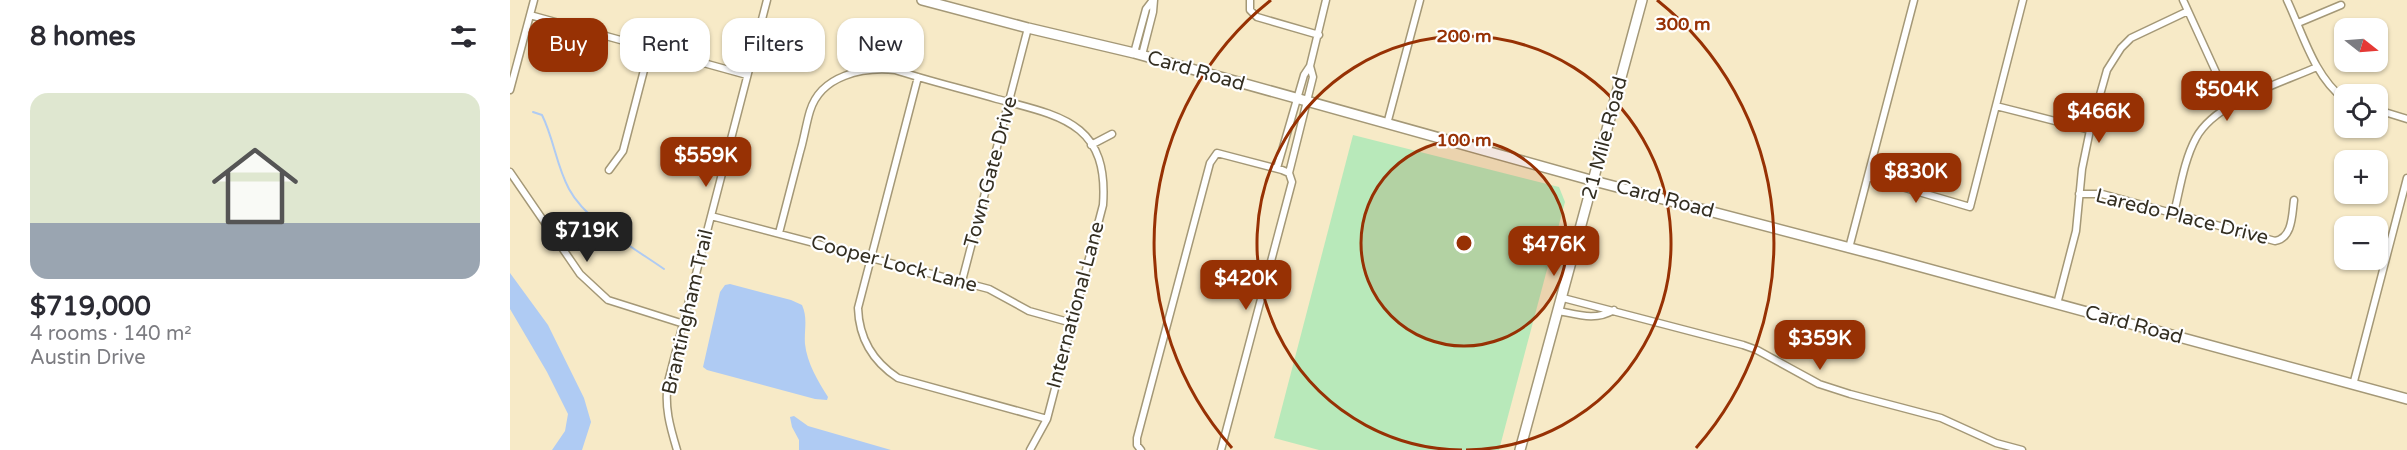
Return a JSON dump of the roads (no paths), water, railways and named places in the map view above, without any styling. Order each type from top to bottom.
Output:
[{"type":"street","points":[[510,90],[512,72],[534,0]]},
{"type":"street","name":"Brantingham Trail","points":[[677,450],[668,418],[666,397],[767,0]]},
{"type":"street","name":"Card Road","points":[[922,0],[1138,54],[1307,103],[2407,399]]},
{"type":"street","points":[[1138,54],[1153,12],[1154,0]]},
{"type":"street","points":[[1250,0],[1250,10],[1254,15],[1319,35]]},
{"type":"street","points":[[1277,168],[1304,75],[1310,66],[1326,0]]},
{"type":"street","points":[[1387,124],[1420,0]]},
{"type":"street","name":"21 Mile Road","points":[[1520,450],[1642,0]]},
{"type":"street","points":[[1849,248],[1914,0]]},
{"type":"street","points":[[1868,177],[1970,207],[2023,0]]},
{"type":"street","points":[[2183,0],[2231,105]]},
{"type":"street","points":[[2287,0],[2317,67],[2334,89]]},
{"type":"street","points":[[2298,23],[2342,5]]},
{"type":"street","points":[[2057,304],[2076,231],[2079,194],[2090,130],[2103,82],[2113,58],[2140,32],[2188,11]]},
{"type":"street","points":[[530,15],[620,39]]},
{"type":"street","name":"Town Gate Drive","points":[[962,281],[1028,28]]},
{"type":"street","points":[[710,64],[747,75]]},
{"type":"street","points":[[1221,450],[1291,185],[1289,173],[1313,77],[1310,66]]},
{"type":"street","points":[[2174,213],[2197,135],[2208,122],[2231,105],[2317,67]]},
{"type":"street","name":"International Lane","points":[[779,233],[810,109],[824,90],[841,77],[858,70],[876,68],[895,70],[1061,117],[1083,133],[1097,156],[1103,179],[1103,205],[1047,419],[1030,450]]},
{"type":"street","points":[[609,170],[623,151],[644,72]]},
{"type":"street","points":[[918,77],[858,308],[858,323],[867,346],[886,370],[910,382],[1047,419]]},
{"type":"street","points":[[1996,106],[2090,130]]},
{"type":"street","points":[[2388,114],[2407,119]]},
{"type":"street","points":[[1091,145],[1112,134]]},
{"type":"street","points":[[1140,449],[1137,438],[1211,159],[1217,153],[1222,153],[1289,173]]},
{"type":"street","points":[[510,172],[580,274],[608,300],[684,324]]},
{"type":"street","points":[[2353,385],[2407,178]]},
{"type":"street","name":"Laredo Place Drive","points":[[2079,194],[2102,194],[2276,241],[2284,238],[2290,225],[2294,200]]},
{"type":"street","points":[[2398,211],[2407,213]]},
{"type":"street","name":"Cooper Lock Lane","points":[[711,216],[989,289],[1029,311],[1072,323]]},
{"type":"street","points":[[1563,298],[1743,345],[1757,350],[1819,384],[1941,418],[1996,443],[2022,450]]},
{"type":"street","points":[[1559,311],[1603,317],[1614,310]]},
{"type":"water","points":[[510,273],[548,325],[584,398],[591,422],[582,450],[552,450],[565,431],[568,414],[547,372],[510,309]]},
{"type":"water","points":[[730,284],[802,305],[806,351],[814,372],[828,397],[827,400],[815,399],[703,367],[720,292],[725,285]]},
{"type":"water","points":[[794,416],[808,426],[891,450],[799,450],[799,440],[790,417]]},
{"type":"waterway","points":[[533,112],[542,115],[565,180],[577,201],[599,223],[664,269]]}]
